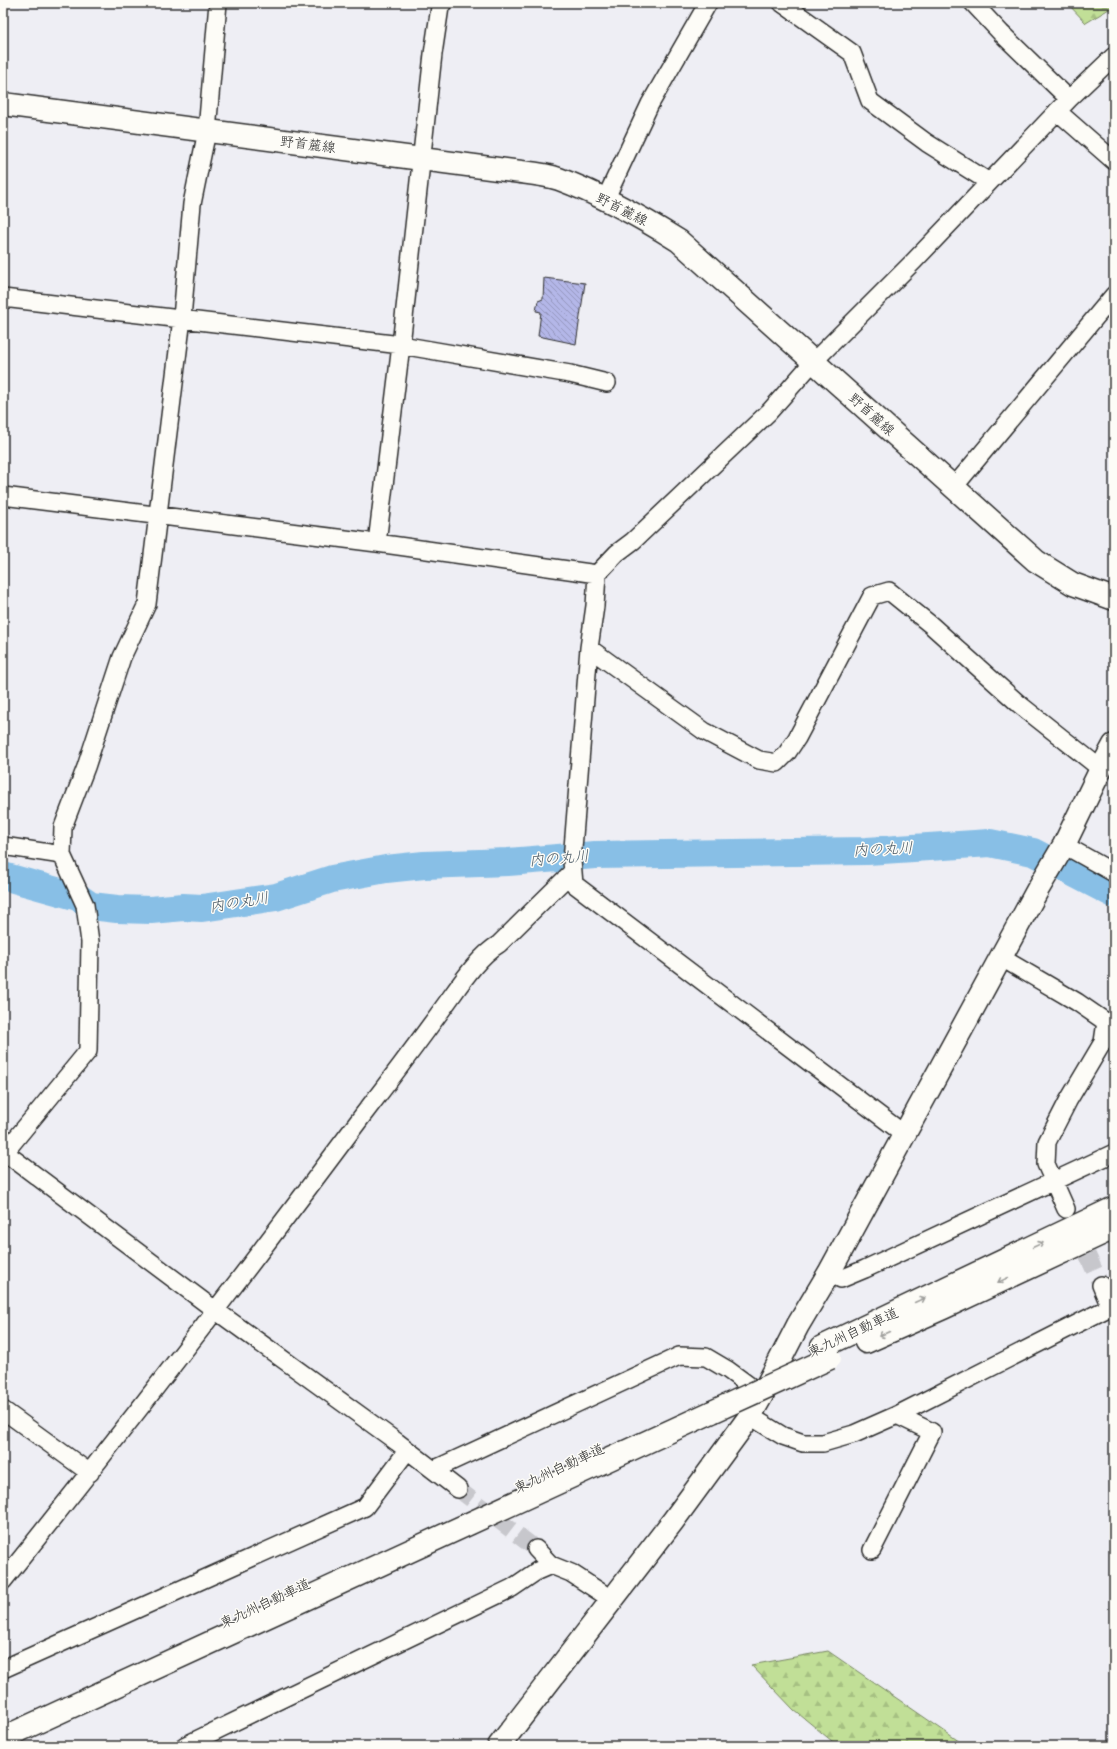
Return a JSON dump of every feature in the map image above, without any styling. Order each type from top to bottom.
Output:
[{"type":"main road","name":"野首麓線","points":[[3,104],[513,171],[558,179],[631,211],[679,241],[1036,562],[1073,584],[1114,599]]},
{"type":"main road","points":[[499,1746],[611,1599],[673,1521],[750,1416],[798,1325],[829,1273],[1064,844],[1114,745]]},
{"type":"main road","name":"東九州自動車道","points":[[3,1724],[61,1704],[826,1352],[1114,1208]]},
{"type":"main road","name":"東九州自動車道","points":[[826,1352],[943,1308],[1114,1228]]},
{"type":"main road","name":"東九州自動車道","points":[[3,1738],[61,1704]]},
{"type":"street","points":[[218,3],[207,130],[192,204],[182,318],[147,604],[122,657],[86,767],[63,827],[62,855],[85,905],[90,942],[88,1051],[4,1151],[215,1310],[391,1437],[407,1451],[458,1489]]},
{"type":"street","points":[[377,543],[401,345],[433,54],[440,7],[443,3]]},
{"type":"street","points":[[605,200],[650,104],[708,3]]},
{"type":"street","points":[[782,3],[852,54],[870,101],[927,143],[989,182]]},
{"type":"street","points":[[973,3],[1114,161]]},
{"type":"street","points":[[904,1134],[574,884],[572,872],[589,648],[598,574],[617,553],[633,541],[770,412],[813,362],[914,261],[1063,105],[1114,56]]},
{"type":"street","points":[[953,488],[1114,295]]},
{"type":"street","points":[[3,298],[401,345],[570,374],[607,383]]},
{"type":"street","points":[[3,496],[377,543],[598,574]]},
{"type":"street","points":[[589,648],[704,731],[759,760],[777,763],[787,753],[797,738],[872,596],[889,592],[931,624],[1019,704],[1101,769]]},
{"type":"street","points":[[1064,844],[1114,874]]},
{"type":"street","points":[[3,846],[62,855]]},
{"type":"street","points":[[3,1581],[90,1473],[358,1123],[467,976],[492,948],[499,944],[572,872]]},
{"type":"street","points":[[1002,958],[1077,1002],[1106,1022],[1103,1042],[1068,1101],[1047,1142],[1046,1164],[1066,1209]]},
{"type":"street","points":[[829,1273],[841,1279],[1114,1153]]},
{"type":"street","points":[[750,1416],[783,1436],[803,1442],[823,1443],[854,1434],[897,1415],[1112,1306],[1101,1285]]},
{"type":"street","points":[[433,1470],[679,1356],[706,1357],[728,1370],[762,1395]]},
{"type":"street","points":[[3,1410],[90,1473]]},
{"type":"street","points":[[872,1550],[932,1432],[897,1415]]},
{"type":"street","points":[[3,1669],[365,1507],[407,1451]]},
{"type":"street","points":[[536,1548],[551,1564],[571,1573],[611,1599]]},
{"type":"street","points":[[184,1746],[512,1588],[537,1571],[551,1564]]},
{"type":"green space","points":[[1067,3],[1114,3],[1114,6],[1086,23]]},
{"type":"green space","points":[[828,1651],[966,1746],[838,1746],[794,1710],[751,1665]]},
{"type":"building","points":[[544,278],[585,283],[576,344],[538,336],[541,312],[536,311],[538,301],[543,299]]},
{"type":"waterway","name":"内の丸川","points":[[3,876],[78,897],[91,906],[117,909],[151,910],[183,907],[202,908],[276,897],[332,879],[386,869],[424,865],[508,862],[595,855],[867,851],[990,843],[1033,852],[1114,894]]},
{"type":"tunnel","points":[[1077,1232],[1101,1285]]},
{"type":"tunnel","points":[[458,1489],[536,1549]]}]
